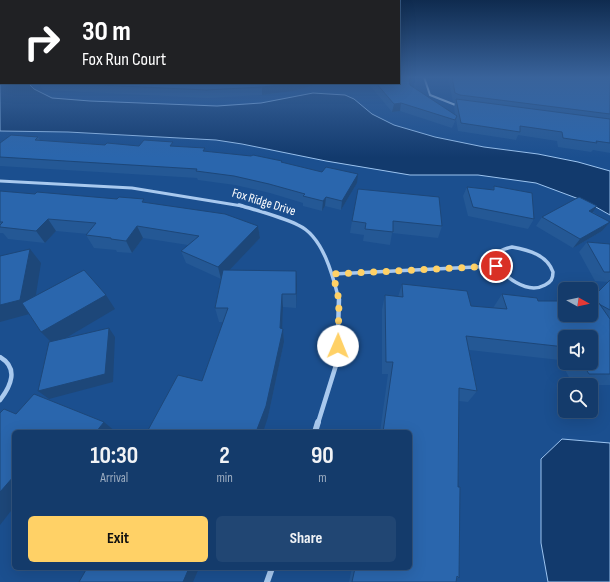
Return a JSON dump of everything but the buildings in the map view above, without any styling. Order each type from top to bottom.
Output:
[{"type":"street","points":[[453,104],[464,107]]},
{"type":"street","name":"Fox Ridge Drive","points":[[0,181],[132,188],[237,204],[298,225],[317,241],[333,274],[339,300],[337,362],[316,430]]},
{"type":"street","points":[[512,247],[521,248],[538,255],[551,266],[554,272],[553,278],[544,286],[526,286],[507,278],[496,266],[494,260],[495,255],[499,251],[512,247]]},
{"type":"street","points":[[333,274],[496,266]]},
{"type":"street","points":[[0,357],[6,359],[11,365],[13,374],[9,386],[0,400]]},
{"type":"street","points":[[268,582],[271,570]]},
{"type":"water","points":[[0,104],[170,104],[217,106],[244,104],[360,104],[372,114],[394,125],[435,137],[484,147],[538,154],[578,162],[610,171],[610,215],[587,202],[536,183],[478,175],[410,175],[216,140],[68,132],[0,131]]},
{"type":"water","points":[[562,439],[610,443],[610,582],[548,582],[541,543],[541,459]]},
{"type":"route","points":[[338,346],[339,300],[333,274],[496,266]]}]
